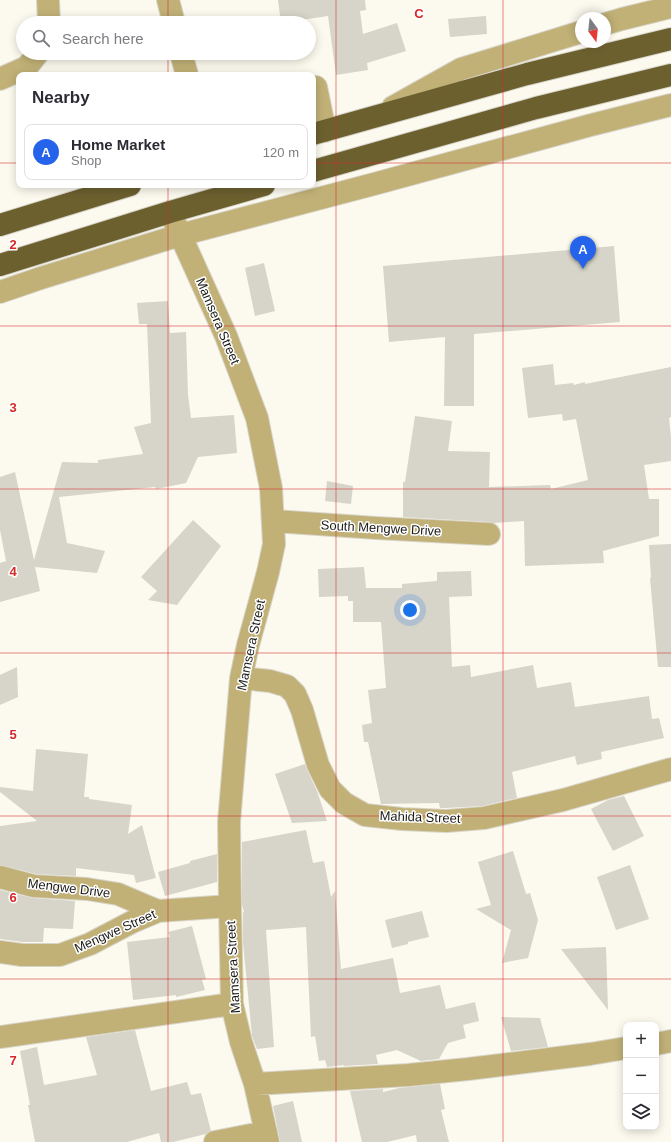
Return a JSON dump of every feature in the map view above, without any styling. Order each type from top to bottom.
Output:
[{"type":"highway","points":[[319,132],[527,74],[671,40]]},
{"type":"highway","points":[[316,170],[536,108],[671,75]]},
{"type":"highway","points":[[0,225],[120,188]]},
{"type":"highway","points":[[0,265],[170,212],[254,188]]},
{"type":"street","points":[[48,0],[49,16]]},
{"type":"street","points":[[168,0],[172,16]]},
{"type":"street","points":[[611,22],[671,7]]},
{"type":"street","points":[[380,115],[461,69],[575,34]]},
{"type":"street","points":[[0,79],[27,67],[32,60]]},
{"type":"street","points":[[183,60],[186,72]]},
{"type":"street","points":[[316,87],[319,132]]},
{"type":"street","points":[[0,292],[180,235],[671,104]]},
{"type":"street","name":"Mamsera Street","points":[[170,212],[226,336],[257,418],[271,488],[274,521],[274,544],[241,678],[229,822],[232,1004],[241,1042],[255,1084],[267,1137]]},
{"type":"street","name":"South Mengwe Drive","points":[[274,521],[489,534]]},
{"type":"street","name":"Mahida Street","points":[[241,678],[270,681],[287,686],[295,694],[302,710],[318,765],[330,788],[344,803],[365,815],[402,819],[446,821],[484,818],[563,800],[671,769]]},
{"type":"street","name":"Mengwe Drive","points":[[0,877],[34,886],[87,889],[118,894],[158,911]]},
{"type":"street","name":"Mengwe Street","points":[[0,952],[22,955],[60,955],[90,944],[132,922],[158,911],[230,906]]},
{"type":"street","points":[[0,1037],[232,1004]]},
{"type":"street","points":[[659,1044],[671,1042]]},
{"type":"street","points":[[255,1084],[408,1075],[582,1055],[623,1048]]},
{"type":"street","points":[[215,1142],[267,1137]]},
{"type":"building","points":[[278,0],[365,0],[366,10],[360,11],[363,34],[397,23],[406,51],[367,63],[368,70],[336,75],[328,16],[316,18],[316,16],[280,16]]},
{"type":"building","points":[[486,16],[487,34],[450,37],[448,19]]},
{"type":"building","points":[[614,246],[620,322],[474,334],[474,406],[444,406],[445,337],[389,342],[383,266]]},
{"type":"building","points":[[264,263],[275,311],[255,316],[245,268]]},
{"type":"building","points":[[168,301],[170,333],[186,332],[188,395],[191,418],[234,415],[237,453],[198,457],[186,483],[156,489],[155,487],[59,497],[67,543],[105,551],[97,573],[35,567],[40,591],[0,602],[0,563],[6,561],[0,530],[0,477],[15,472],[34,560],[62,462],[98,463],[98,460],[143,454],[134,427],[151,423],[147,324],[139,324],[137,303]]},
{"type":"building","points":[[553,364],[555,385],[573,383],[574,385],[585,382],[585,384],[671,367],[671,417],[669,418],[671,461],[644,465],[649,499],[659,499],[659,536],[603,551],[604,563],[525,566],[524,521],[493,523],[403,517],[403,482],[405,482],[415,416],[452,421],[448,451],[490,452],[489,487],[550,485],[551,489],[588,480],[576,419],[563,421],[562,414],[528,418],[522,368]]},
{"type":"building","points":[[327,481],[353,486],[351,504],[325,501]]},
{"type":"building","points":[[193,520],[221,546],[177,605],[148,600],[157,591],[141,577]]},
{"type":"building","points":[[671,544],[671,667],[658,667],[650,578],[649,545]]},
{"type":"building","points":[[364,567],[366,588],[402,588],[402,584],[437,581],[437,572],[471,571],[472,596],[449,597],[452,667],[470,665],[471,677],[533,665],[537,688],[571,682],[575,707],[649,696],[652,719],[659,718],[664,738],[601,752],[602,759],[577,765],[575,756],[512,772],[517,798],[482,806],[446,808],[440,808],[439,803],[381,804],[368,742],[364,742],[362,725],[372,723],[368,690],[386,688],[381,622],[353,622],[353,601],[348,601],[348,596],[319,597],[318,569]]},
{"type":"building","points":[[17,667],[18,697],[0,705],[0,675]]},
{"type":"building","points":[[36,749],[88,754],[84,797],[132,805],[128,834],[142,825],[156,878],[136,883],[134,875],[76,868],[76,876],[36,874],[0,865],[0,826],[37,821],[0,792],[0,787],[33,791]]},
{"type":"building","points":[[305,764],[317,791],[327,821],[292,823],[275,774]]},
{"type":"building","points":[[624,796],[644,836],[613,851],[591,809],[608,800]]},
{"type":"building","points":[[306,830],[313,863],[324,861],[331,897],[335,891],[341,969],[393,958],[400,993],[440,985],[446,1009],[475,1002],[479,1021],[463,1025],[466,1038],[448,1043],[439,1059],[421,1061],[397,1050],[376,1055],[378,1064],[327,1067],[325,1060],[319,1061],[315,1036],[311,1037],[306,927],[266,930],[274,1047],[257,1049],[252,1036],[243,943],[244,912],[242,905],[242,842]]},
{"type":"building","points":[[513,851],[526,894],[530,893],[538,920],[528,958],[502,963],[511,930],[476,909],[491,905],[478,862]]},
{"type":"building","points":[[217,854],[217,882],[165,896],[158,872]]},
{"type":"building","points":[[630,865],[649,919],[616,930],[597,877]]},
{"type":"building","points":[[0,890],[33,898],[75,901],[73,929],[44,928],[43,942],[23,942],[0,939]]},
{"type":"building","points":[[422,911],[429,937],[392,948],[385,920]]},
{"type":"building","points":[[192,926],[206,979],[202,980],[205,990],[176,997],[176,995],[133,1000],[127,942],[170,937],[168,932]]},
{"type":"building","points":[[606,947],[608,1010],[561,949]]},
{"type":"building","points":[[501,1017],[540,1018],[548,1047],[511,1051]]},
{"type":"building","points":[[135,1030],[151,1091],[187,1082],[191,1095],[201,1093],[211,1131],[206,1134],[173,1142],[161,1142],[159,1133],[127,1142],[35,1142],[20,1051],[37,1047],[44,1085],[97,1075],[86,1037]]},
{"type":"building","points":[[440,1084],[445,1109],[441,1110],[449,1142],[417,1142],[416,1135],[387,1142],[362,1142],[350,1091],[383,1089],[383,1092],[399,1088]]},
{"type":"building","points":[[293,1101],[302,1142],[280,1142],[273,1106]]},
{"type":"place","name":"Home Market","points":[[583,269]]}]
